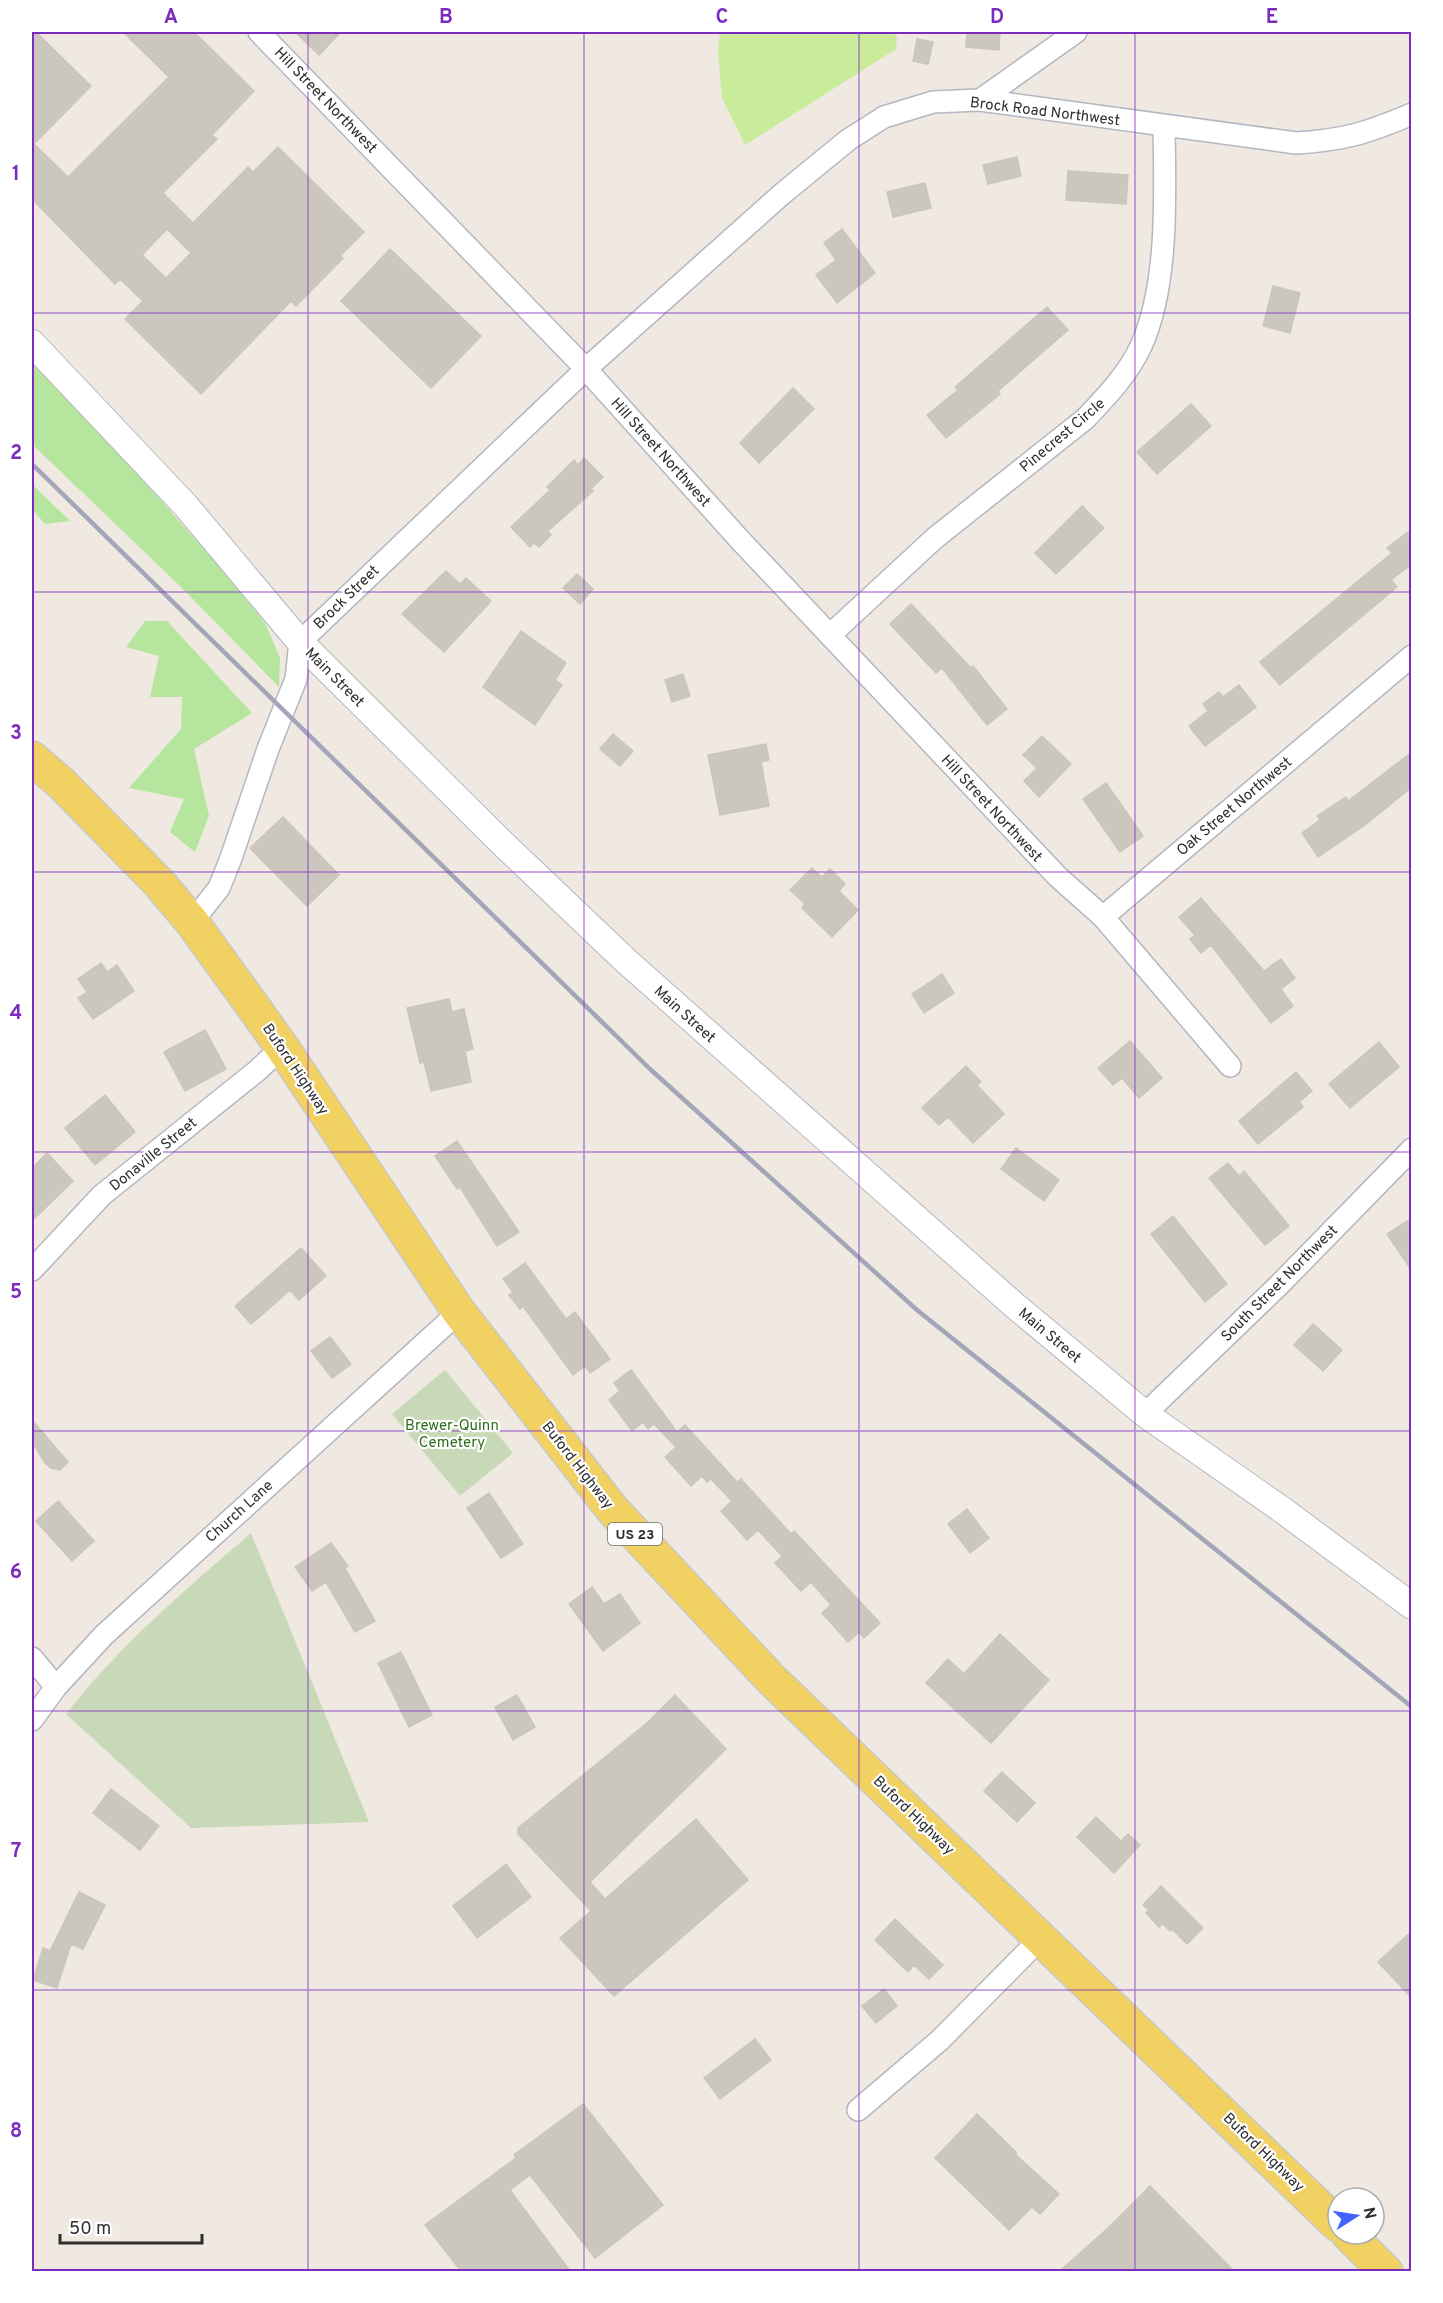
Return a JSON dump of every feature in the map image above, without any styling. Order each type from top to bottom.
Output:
[{"type":"main road","name":"Buford Highway","points":[[32,758],[62,783],[159,883],[192,922],[282,1047],[459,1312],[612,1509],[771,1678],[1326,2212]]},
{"type":"main road","points":[[1360,2246],[1386,2271]]},
{"type":"street","name":"Hill Street Northwest","points":[[259,32],[586,369],[740,540],[1058,877],[1103,916]]},
{"type":"street","points":[[980,100],[1076,32]]},
{"type":"street","name":"Brock Road Northwest","points":[[586,369],[782,194],[848,140],[884,117],[933,102],[980,100],[1164,127],[1296,143],[1338,140],[1368,132],[1412,114]]},
{"type":"street","name":"Pinecrest Circle","points":[[830,635],[934,538],[1085,419],[1107,396],[1141,346],[1155,301],[1163,249],[1164,127]]},
{"type":"street","name":"Main Street","points":[[32,343],[186,506],[300,642],[499,840],[625,960],[1014,1305],[1145,1414],[1410,1602]]},
{"type":"street","name":"Brock Street","points":[[300,642],[586,369]]},
{"type":"street","points":[[192,922],[219,888],[231,858],[268,749],[296,680],[300,642]]},
{"type":"street","name":"Oak Street Northwest","points":[[1103,916],[1412,656]]},
{"type":"street","points":[[1103,916],[1230,1066]]},
{"type":"street","name":"Donaville Street","points":[[32,1270],[102,1196],[258,1070],[282,1047]]},
{"type":"street","name":"South Street Northwest","points":[[1145,1414],[1278,1286],[1412,1149]]},
{"type":"street","name":"Church Lane","points":[[32,1720],[56,1687],[104,1635],[459,1312]]},
{"type":"street","points":[[32,1658],[56,1687]]},
{"type":"street","points":[[858,2110],[940,2040],[1041,1938]]},
{"type":"green space","points":[[720,32],[893,32],[897,38],[896,49],[745,145],[722,98],[718,51]]},
{"type":"green space","points":[[32,362],[117,451],[219,566],[265,623],[280,658],[279,687],[182,588],[32,444]]},
{"type":"green space","points":[[32,484],[70,521],[45,524],[32,509]]},
{"type":"green space","points":[[145,621],[167,621],[252,713],[194,749],[209,816],[195,852],[170,832],[184,799],[129,788],[181,729],[182,697],[150,697],[159,656],[126,647]]},
{"type":"green space","name":"Brewer-Quinn Cemetery","points":[[445,1370],[513,1453],[460,1496],[392,1414]]},
{"type":"green space","points":[[251,1533],[369,1822],[191,1828],[66,1714],[131,1641]]},
{"type":"building","points":[[32,32],[36,32],[91,86],[34,144],[68,177],[169,77],[123,32],[194,32],[254,91],[212,135],[217,139],[163,193],[193,223],[248,167],[253,172],[278,147],[364,232],[340,256],[343,258],[296,306],[291,301],[201,394],[125,319],[143,301],[120,279],[115,284],[32,199]],"holes":[[[167,229],[191,253],[166,278],[142,255]]]},
{"type":"building","points":[[295,32],[341,32],[319,55]]},
{"type":"building","points":[[967,32],[1000,32],[999,50],[966,47]]},
{"type":"building","points":[[917,39],[933,42],[928,64],[913,61]]},
{"type":"building","points":[[1017,157],[1021,176],[988,184],[983,165]]},
{"type":"building","points":[[1068,171],[1128,175],[1126,204],[1066,200]]},
{"type":"building","points":[[925,183],[931,208],[893,217],[887,192]]},
{"type":"building","points":[[842,229],[875,273],[837,303],[816,275],[836,260],[824,243]]},
{"type":"building","points":[[390,249],[481,336],[431,388],[341,301]]},
{"type":"building","points":[[1273,286],[1300,293],[1290,333],[1263,326]]},
{"type":"building","points":[[1047,307],[1068,330],[998,391],[1000,394],[946,438],[927,415],[958,390],[955,387]]},
{"type":"building","points":[[793,388],[814,409],[759,463],[740,443]]},
{"type":"building","points":[[1191,404],[1211,426],[1157,474],[1137,452]]},
{"type":"building","points":[[584,458],[603,477],[591,489],[593,491],[548,531],[551,535],[539,547],[534,543],[530,547],[511,527],[550,490],[547,487],[574,460],[578,465]]},
{"type":"building","points":[[1082,506],[1104,528],[1056,574],[1035,553]]},
{"type":"building","points":[[1412,529],[1412,564],[1391,580],[1397,587],[1280,685],[1260,662],[1392,553],[1387,548]]},
{"type":"building","points":[[446,571],[460,584],[466,578],[491,601],[444,652],[402,614]]},
{"type":"building","points":[[577,574],[593,589],[580,604],[563,588]]},
{"type":"building","points":[[911,604],[971,668],[973,666],[1007,709],[987,725],[942,668],[936,673],[890,624]]},
{"type":"building","points":[[521,631],[566,663],[555,680],[562,685],[535,725],[483,687]]},
{"type":"building","points":[[683,674],[690,696],[672,702],[665,680]]},
{"type":"building","points":[[1239,685],[1256,707],[1205,746],[1189,726],[1208,711],[1203,704],[1219,692],[1223,697]]},
{"type":"building","points":[[613,734],[633,751],[620,766],[600,749]]},
{"type":"building","points":[[1042,736],[1071,764],[1039,797],[1024,781],[1037,768],[1023,755]]},
{"type":"building","points":[[766,744],[769,760],[761,762],[769,806],[720,815],[708,755]]},
{"type":"building","points":[[1412,752],[1412,787],[1365,825],[1318,857],[1302,833],[1320,820],[1317,816],[1346,797],[1348,801]]},
{"type":"building","points":[[1106,783],[1143,836],[1120,852],[1083,799]]},
{"type":"building","points":[[283,817],[339,875],[307,906],[250,848]]},
{"type":"building","points":[[812,868],[822,877],[830,869],[845,884],[839,891],[858,910],[832,937],[802,908],[805,904],[790,890]]},
{"type":"building","points":[[1201,898],[1264,971],[1281,959],[1295,978],[1281,989],[1293,1006],[1271,1023],[1211,945],[1201,953],[1190,939],[1195,935],[1179,917]]},
{"type":"building","points":[[101,963],[107,972],[117,965],[134,991],[93,1019],[78,998],[87,992],[78,979]]},
{"type":"building","points":[[942,974],[954,993],[924,1013],[912,994]]},
{"type":"building","points":[[449,999],[452,1012],[464,1009],[473,1049],[465,1051],[471,1082],[431,1091],[424,1062],[420,1063],[407,1008]]},
{"type":"building","points":[[205,1030],[226,1069],[185,1091],[164,1052]]},
{"type":"building","points":[[1130,1041],[1162,1078],[1139,1098],[1122,1078],[1113,1085],[1098,1068]]},
{"type":"building","points":[[1379,1042],[1399,1067],[1350,1108],[1329,1084]]},
{"type":"building","points":[[966,1066],[981,1082],[977,1085],[1004,1114],[973,1143],[948,1117],[939,1125],[922,1108]]},
{"type":"building","points":[[1296,1072],[1312,1091],[1299,1102],[1303,1107],[1258,1144],[1239,1121]]},
{"type":"building","points":[[105,1095],[135,1132],[95,1165],[65,1128]]},
{"type":"building","points":[[457,1141],[519,1232],[497,1246],[460,1187],[457,1189],[435,1156]]},
{"type":"building","points":[[1016,1148],[1059,1180],[1044,1201],[1001,1169]]},
{"type":"building","points":[[47,1153],[73,1181],[32,1221],[32,1168]]},
{"type":"building","points":[[1228,1163],[1239,1176],[1244,1171],[1289,1226],[1265,1245],[1209,1178]]},
{"type":"building","points":[[1173,1216],[1227,1284],[1205,1302],[1151,1234]]},
{"type":"building","points":[[1412,1218],[1412,1271],[1387,1234]]},
{"type":"building","points":[[301,1248],[326,1276],[299,1300],[290,1290],[251,1324],[235,1306]]},
{"type":"building","points":[[525,1263],[566,1319],[575,1312],[610,1359],[590,1373],[585,1366],[573,1375],[523,1306],[520,1309],[509,1295],[513,1292],[503,1279]]},
{"type":"building","points":[[1313,1324],[1342,1350],[1323,1371],[1294,1345]]},
{"type":"building","points":[[330,1337],[351,1364],[332,1378],[311,1351]]},
{"type":"building","points":[[631,1370],[677,1432],[685,1425],[737,1482],[741,1479],[791,1534],[794,1531],[880,1623],[864,1638],[859,1632],[848,1642],[822,1613],[831,1605],[811,1582],[801,1591],[775,1563],[782,1556],[758,1530],[747,1540],[721,1511],[732,1501],[711,1479],[707,1482],[702,1476],[691,1486],[665,1457],[676,1447],[654,1424],[648,1429],[643,1422],[632,1431],[609,1400],[620,1391],[614,1383]]},
{"type":"building","points":[[32,1420],[68,1462],[60,1470],[51,1468],[45,1463],[32,1441]]},
{"type":"building","points":[[489,1493],[523,1544],[501,1558],[467,1508]]},
{"type":"building","points":[[58,1501],[94,1541],[72,1561],[36,1521]]},
{"type":"building","points":[[967,1509],[989,1538],[970,1553],[948,1524]]},
{"type":"building","points":[[331,1543],[348,1566],[345,1568],[375,1621],[355,1632],[326,1582],[312,1591],[295,1567]]},
{"type":"building","points":[[592,1587],[604,1604],[620,1594],[640,1623],[603,1651],[569,1604]]},
{"type":"building","points":[[1000,1634],[1049,1680],[991,1743],[926,1683],[948,1659],[964,1674]]},
{"type":"building","points":[[401,1652],[432,1715],[409,1727],[378,1663]]},
{"type":"building","points":[[517,1695],[535,1727],[513,1740],[495,1707]]},
{"type":"building","points":[[675,1695],[726,1749],[590,1882],[605,1899],[696,1819],[748,1880],[614,1996],[560,1938],[591,1911],[518,1834],[518,1828],[647,1723]]},
{"type":"building","points":[[1002,1772],[1035,1803],[1017,1822],[984,1791]]},
{"type":"building","points":[[111,1789],[159,1826],[140,1850],[93,1813]]},
{"type":"building","points":[[1096,1817],[1121,1841],[1128,1834],[1140,1845],[1114,1873],[1077,1837]]},
{"type":"building","points":[[506,1864],[531,1897],[477,1938],[453,1906]]},
{"type":"building","points":[[1161,1886],[1203,1928],[1187,1944],[1172,1929],[1170,1931],[1163,1924],[1159,1927],[1146,1913],[1149,1910],[1143,1905]]},
{"type":"building","points":[[79,1892],[105,1905],[83,1949],[71,1944],[57,1988],[33,1980],[43,1948],[50,1951]]},
{"type":"building","points":[[895,1919],[943,1965],[929,1979],[914,1965],[908,1972],[875,1940]]},
{"type":"building","points":[[1412,1931],[1412,1998],[1378,1962]]},
{"type":"building","points":[[884,1989],[897,2006],[876,2023],[862,2006]]},
{"type":"building","points":[[755,2039],[771,2060],[720,2099],[704,2078]]},
{"type":"building","points":[[583,2104],[663,2205],[595,2258],[530,2175],[510,2190],[570,2271],[461,2271],[425,2225],[516,2158],[514,2155]]},
{"type":"building","points":[[977,2114],[1016,2152],[1016,2155],[1059,2194],[1040,2214],[1032,2207],[1009,2230],[935,2158]]},
{"type":"building","points":[[1150,2186],[1234,2271],[1060,2271],[1108,2228]]},
{"type":"railway","points":[[32,464],[650,1069],[917,1310],[1412,1707]]}]
